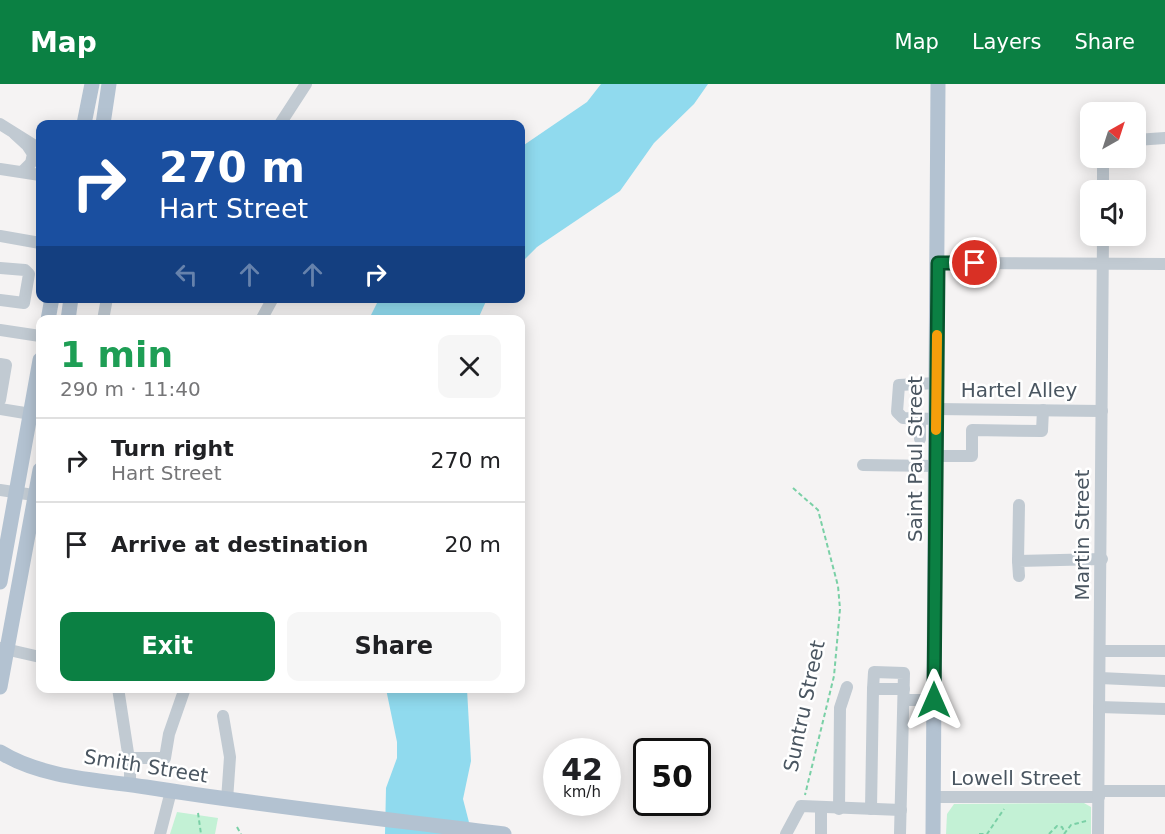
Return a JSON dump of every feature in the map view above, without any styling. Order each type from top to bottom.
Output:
[{"type":"main road","points":[[85,120],[92,84]]},
{"type":"main road","points":[[104,120],[109,84]]},
{"type":"main road","name":"Saint Paul Street","points":[[933,834],[935,461],[930,416],[936,383],[938,84]]},
{"type":"main road","points":[[0,582],[36,384]]},
{"type":"main road","points":[[0,687],[3,649],[36,505]]},
{"type":"main road","name":"Smith Street","points":[[0,752],[39,768],[130,785],[227,800],[504,834]]},
{"type":"street","points":[[283,120],[306,84]]},
{"type":"street","points":[[0,124],[36,147]]},
{"type":"street","points":[[15,134],[33,154],[31,163],[22,172]]},
{"type":"street","points":[[1146,139],[1165,138]]},
{"type":"street","points":[[0,169],[36,174]]},
{"type":"street","points":[[0,236],[36,242]]},
{"type":"street","name":"Martin Street","points":[[1098,834],[1102,651],[1103,246]]},
{"type":"street","points":[[938,263],[1165,264]]},
{"type":"street","points":[[0,268],[25,270],[29,274],[24,303],[0,300]]},
{"type":"street","points":[[0,330],[36,335]]},
{"type":"street","points":[[0,364],[6,364],[0,400]]},
{"type":"street","points":[[920,439],[930,416],[898,416],[897,388],[902,384],[936,383]]},
{"type":"street","points":[[0,409],[31,414]]},
{"type":"street","points":[[863,465],[935,461],[972,456],[972,430],[1042,431],[1043,410]]},
{"type":"street","name":"Hartel Alley","points":[[930,416],[1043,410],[1102,411]]},
{"type":"street","points":[[0,490],[36,496]]},
{"type":"street","points":[[1019,505],[1019,576]]},
{"type":"street","points":[[1018,561],[1102,559]]},
{"type":"street","points":[[3,649],[36,656]]},
{"type":"street","points":[[1102,651],[1165,651]]},
{"type":"street","points":[[1100,678],[1165,681]]},
{"type":"street","points":[[839,809],[840,708],[847,687]]},
{"type":"street","points":[[871,809],[873,689],[934,700]]},
{"type":"street","points":[[119,693],[129,758],[130,785]]},
{"type":"street","points":[[129,758],[165,758],[169,734],[183,693]]},
{"type":"street","points":[[900,834],[904,695]]},
{"type":"street","points":[[1100,707],[1165,709]]},
{"type":"street","points":[[223,716],[230,757],[227,800]]},
{"type":"street","points":[[160,834],[171,791]]},
{"type":"street","name":"Lowell Street","points":[[933,797],[1165,791]]},
{"type":"street","points":[[786,834],[801,806],[821,809],[901,810]]},
{"type":"street","points":[[821,809],[821,834]]},
{"type":"path","name":"Suntru Street","points":[[793,488],[818,510],[838,585],[840,609],[834,676],[801,806]]},
{"type":"path","points":[[979,834],[987,834],[1004,808]]},
{"type":"path","points":[[198,813],[201,834]]},
{"type":"path","points":[[1049,834],[1057,826],[1062,827],[1086,821]]},
{"type":"path","points":[[1063,834],[1071,825]]},
{"type":"path","points":[[237,827],[241,834]]},
{"type":"path","points":[[1062,827],[1063,834]]},
{"type":"green space","points":[[1084,803],[1091,807],[1091,834],[946,834],[947,814],[954,804]]},
{"type":"green space","points":[[177,812],[218,818],[215,834],[170,834]]},
{"type":"water","points":[[601,84],[708,84],[694,104],[654,143],[620,191],[537,247],[525,259],[525,144],[587,102]]},
{"type":"water","points":[[377,303],[485,303],[480,315],[371,315]]},
{"type":"water","points":[[387,693],[467,693],[471,761],[463,799],[472,834],[385,834],[386,788],[397,758],[397,742]]},
{"type":"slow traffic","points":[[936,430],[937,335]]},
{"type":"route","points":[[934,700],[938,263],[975,263]]}]
